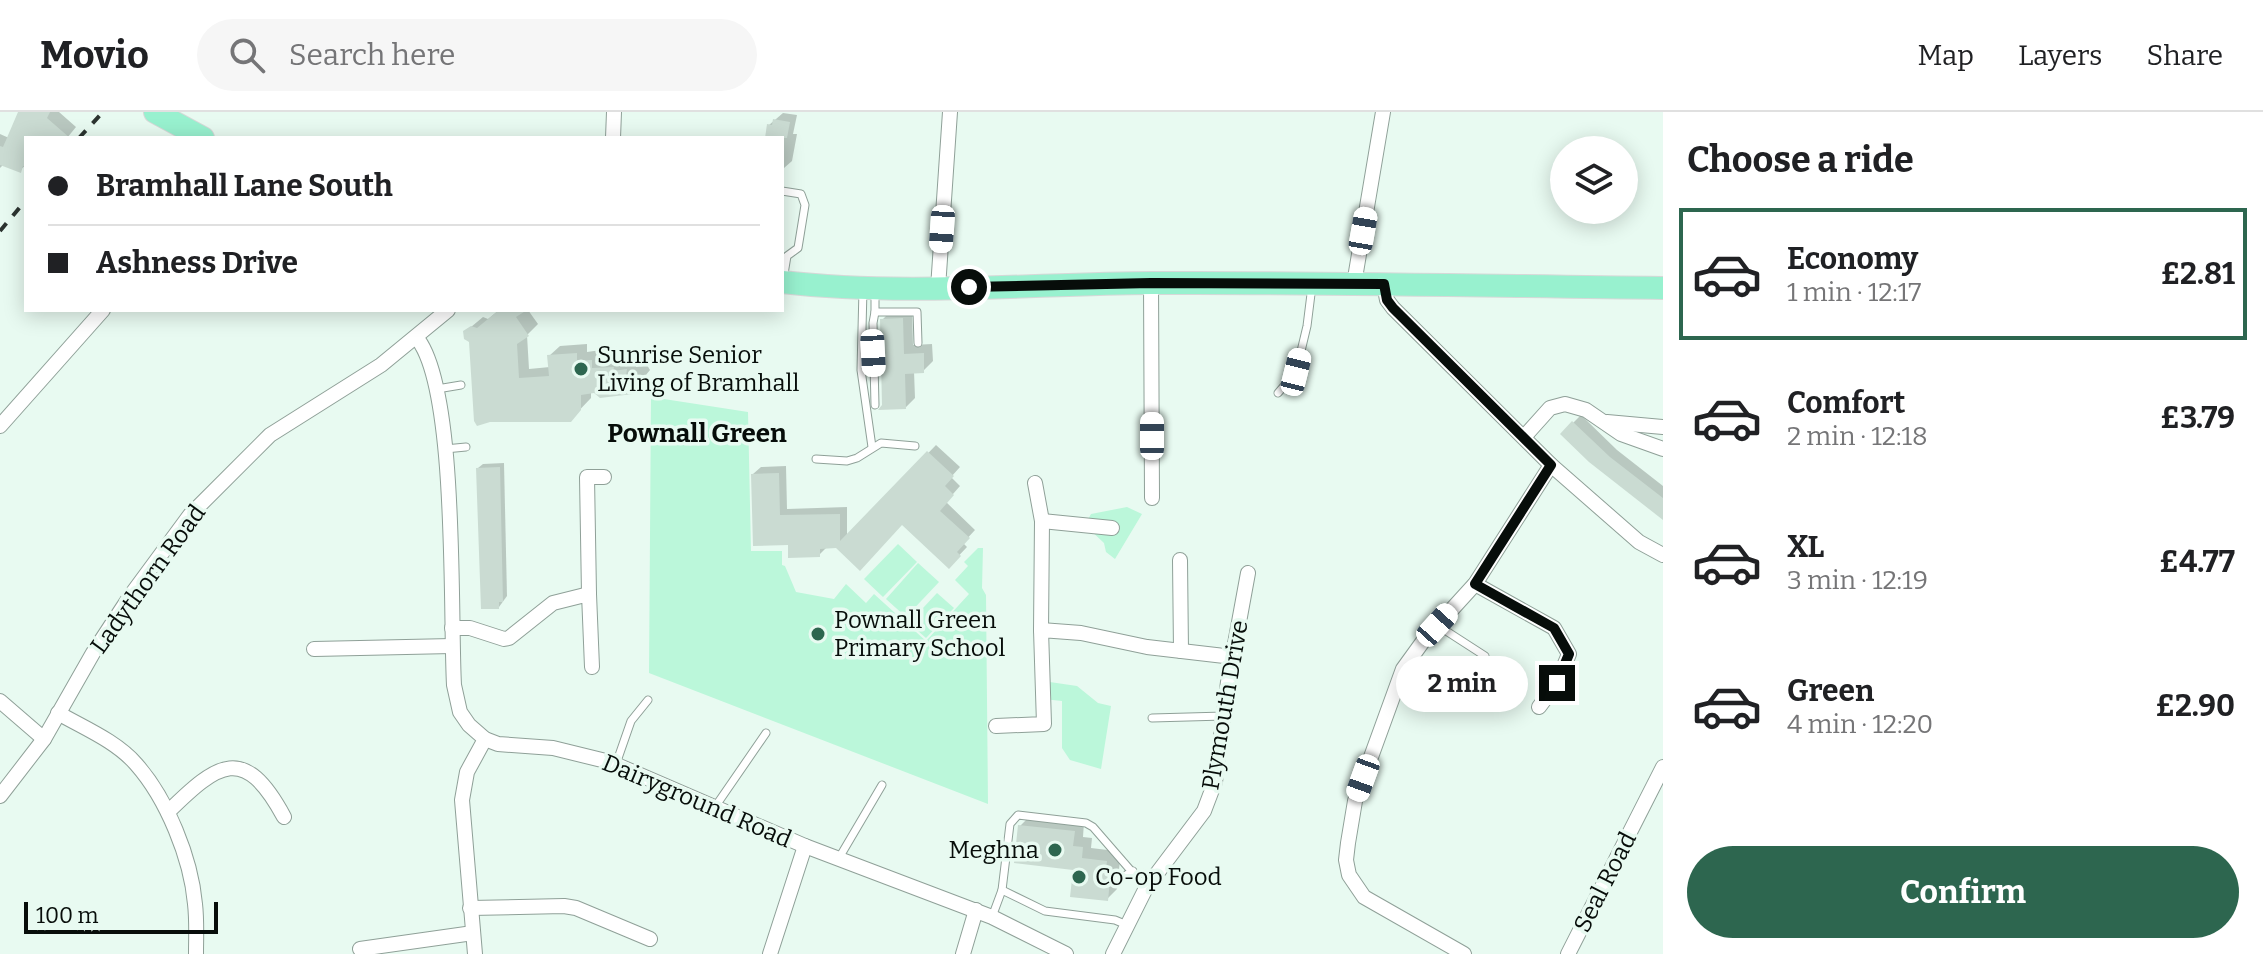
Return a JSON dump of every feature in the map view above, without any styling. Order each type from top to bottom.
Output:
[{"type":"main road","points":[[155,112],[175,132]]},
{"type":"main road","points":[[784,282],[821,286],[938,288],[1151,283],[1663,288]]},
{"type":"street","points":[[613,136],[615,112]]},
{"type":"street","points":[[938,288],[950,112]]},
{"type":"street","points":[[1354,284],[1383,112]]},
{"type":"street","points":[[1151,283],[1152,498]]},
{"type":"street","points":[[1384,284],[1387,300],[1393,308],[1551,465],[1639,542],[1663,555]]},
{"type":"street","points":[[0,426],[101,312]]},
{"type":"street","name":"Ladythorn Road","points":[[0,796],[44,739],[93,653],[190,515],[270,435],[381,365],[446,312]]},
{"type":"street","points":[[416,337],[431,362],[445,449],[454,685],[460,712],[485,739],[467,772],[462,800],[475,954]]},
{"type":"street","points":[[1524,437],[1550,408],[1565,404],[1586,410],[1621,434],[1663,449]]},
{"type":"street","points":[[1603,421],[1663,427]]},
{"type":"street","points":[[1464,954],[1364,897],[1349,875],[1346,860],[1355,801],[1403,669],[1437,625],[1475,584],[1551,465]]},
{"type":"street","points":[[592,667],[587,477],[604,477]]},
{"type":"street","points":[[996,726],[1044,724],[1042,521],[1035,483]]},
{"type":"street","points":[[1042,521],[1112,528]]},
{"type":"street","points":[[1180,560],[1181,651]]},
{"type":"street","name":"Plymouth Drive","points":[[1113,954],[1146,888],[1204,811],[1215,782],[1248,573]]},
{"type":"street","points":[[1475,584],[1554,628],[1569,654],[1557,683],[1539,707]]},
{"type":"street","points":[[452,628],[470,628],[509,638],[553,603],[589,594]]},
{"type":"street","points":[[1041,630],[1081,633],[1233,657]]},
{"type":"street","points":[[314,649],[452,646]]},
{"type":"street","points":[[0,701],[44,739]]},
{"type":"street","points":[[58,713],[110,743],[135,763],[168,812],[179,839],[195,902],[196,954]]},
{"type":"street","name":"Dairyground Road","points":[[485,739],[498,744],[553,748],[616,764],[805,846],[976,910],[1066,954]]},
{"type":"street","name":"Seal Road","points":[[1568,954],[1663,767]]},
{"type":"street","points":[[168,812],[201,780],[218,771],[236,768],[254,777],[270,791],[284,817]]},
{"type":"street","points":[[770,954],[805,846]]},
{"type":"street","points":[[470,908],[576,908],[650,939]]},
{"type":"street","points":[[963,954],[976,910]]},
{"type":"street","points":[[360,949],[473,933]]},
{"type":"lane","points":[[784,191],[801,194],[805,205],[798,248],[787,256],[784,272]]},
{"type":"lane","points":[[1278,393],[1296,372],[1313,283]]},
{"type":"lane","points":[[869,287],[875,312],[875,405]]},
{"type":"lane","points":[[869,287],[861,370],[872,447]]},
{"type":"lane","points":[[907,287],[908,312]]},
{"type":"lane","points":[[875,312],[917,312],[918,343]]},
{"type":"lane","points":[[437,389],[461,385]]},
{"type":"lane","points":[[816,459],[847,461],[886,442],[915,446]]},
{"type":"lane","points":[[445,449],[466,447]]},
{"type":"lane","points":[[1437,625],[1485,656]]},
{"type":"lane","points":[[616,764],[631,721],[648,700]]},
{"type":"lane","points":[[1152,718],[1224,716]]},
{"type":"lane","points":[[715,807],[766,733]]},
{"type":"lane","points":[[838,859],[882,785]]},
{"type":"lane","points":[[992,917],[1002,890],[1010,824],[1018,815],[1086,823],[1093,827],[1146,888]]},
{"type":"lane","points":[[1115,881],[1133,871]]},
{"type":"lane","points":[[1002,890],[1045,911],[1115,920],[1127,925]]},
{"type":"green space","name":"Pownall Green Primary School","points":[[651,397],[748,412],[751,551],[782,551],[782,565],[796,592],[834,599],[846,584],[866,603],[874,594],[926,641],[969,594],[955,580],[968,566],[964,562],[978,548],[983,548],[988,804],[649,673]]},
{"type":"green space","points":[[1127,507],[1142,514],[1115,559],[1085,525],[1091,514]]},
{"type":"green space","points":[[898,544],[917,562],[883,597],[864,579]]},
{"type":"green space","points":[[918,563],[939,582],[906,617],[886,599]]},
{"type":"green space","points":[[937,593],[954,608],[926,638],[909,623]]},
{"type":"green space","points":[[1043,681],[1077,686],[1098,703],[1111,706],[1101,769],[1070,760],[1062,748],[1062,701],[1043,699]]},
{"type":"building","points":[[18,112],[50,112],[47,118],[68,136],[24,136],[24,166],[21,173],[0,165],[0,146],[3,147]]},
{"type":"building","points":[[773,119],[790,122],[787,138],[765,136],[767,124],[772,125]]},
{"type":"building","name":"Sunrise Senior Living of Bramhall","points":[[497,312],[524,312],[516,317],[529,336],[517,344],[519,378],[549,376],[547,355],[577,353],[577,361],[592,360],[592,368],[627,369],[626,376],[636,375],[641,381],[638,387],[633,388],[633,394],[600,398],[594,393],[581,395],[581,410],[571,422],[490,422],[477,426],[474,421],[469,342],[464,339],[463,331],[471,326],[477,328]]},
{"type":"building","points":[[903,318],[904,354],[924,353],[924,373],[905,374],[906,409],[878,410],[882,405],[880,319]]},
{"type":"building","points":[[1572,421],[1610,457],[1663,498],[1663,520],[1589,462],[1560,434]]},
{"type":"building","points":[[927,451],[954,476],[945,486],[954,495],[940,511],[970,538],[957,552],[961,556],[949,569],[902,525],[860,571],[836,548],[820,549],[820,557],[788,558],[788,545],[753,546],[751,474],[779,473],[780,515],[840,514],[840,541]]},
{"type":"building","points":[[500,467],[503,602],[499,602],[499,609],[481,609],[476,468]]},
{"type":"building","points":[[1018,825],[1075,831],[1073,846],[1083,847],[1082,858],[1107,861],[1106,869],[1111,869],[1108,901],[1070,897],[1073,870],[1014,863]]},
{"type":"railway","points":[[81,136],[103,112]]},
{"type":"railway","points":[[0,231],[24,202]]},
{"type":"place","name":"Sunrise Senior Living of Bramhall","points":[[581,369]]},
{"type":"place","name":"Pownall Green Primary School","points":[[818,634]]},
{"type":"place","name":"Meghna","points":[[1055,850]]},
{"type":"place","name":"Co-op Food","points":[[1079,877]]},
{"type":"district","name":"Pownall Green","points":[[697,433]]},
{"type":"route","points":[[969,287],[1151,283],[1384,284],[1387,300],[1393,308],[1551,465],[1475,584],[1554,628],[1569,654],[1557,683]]}]
